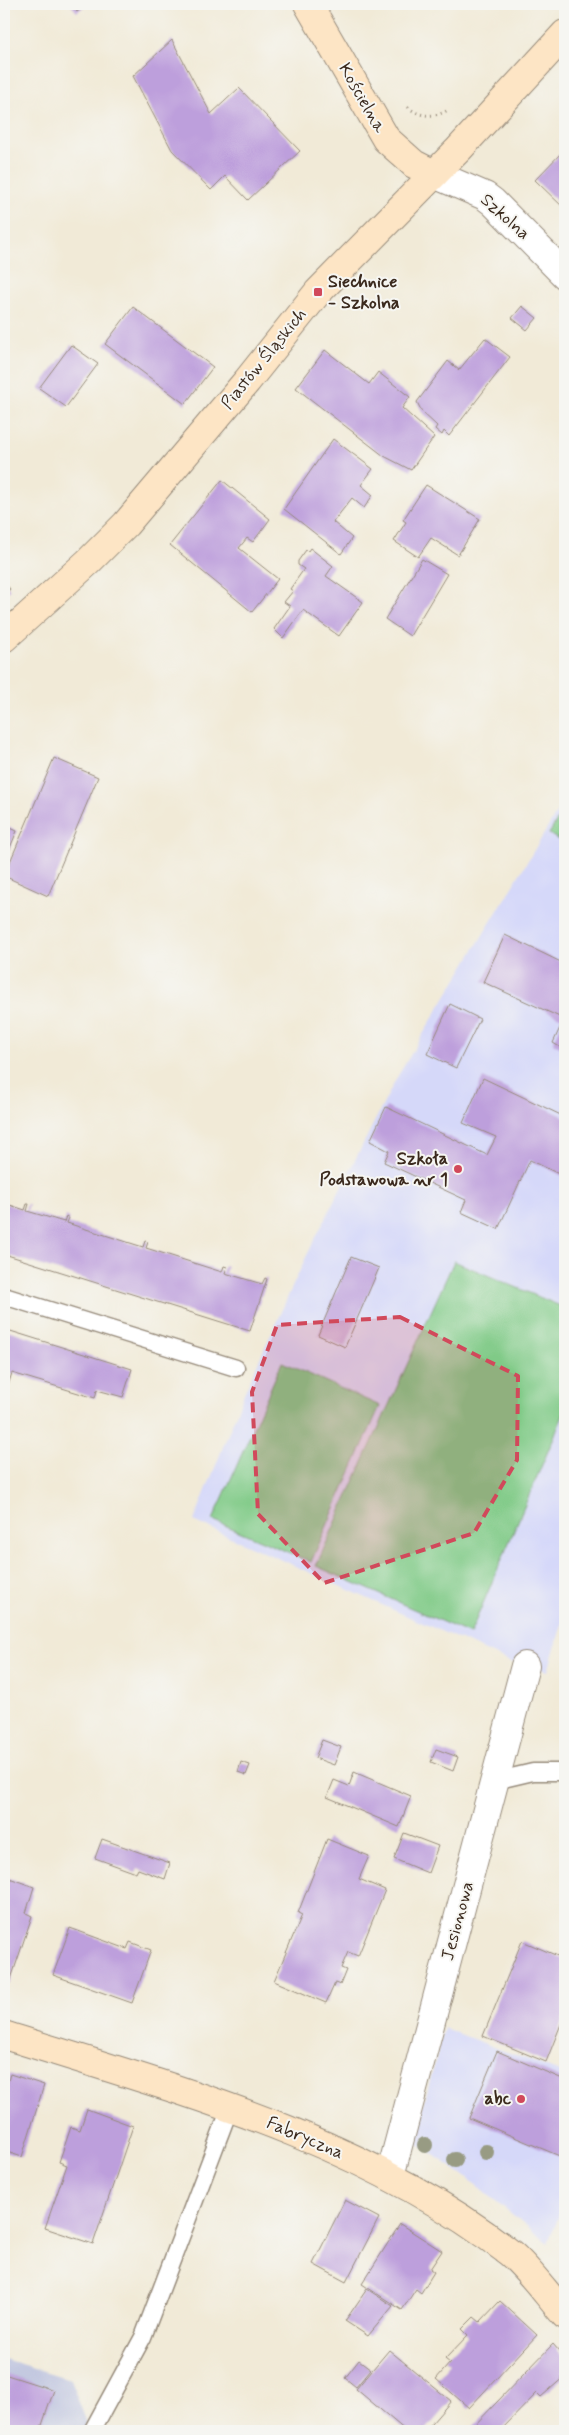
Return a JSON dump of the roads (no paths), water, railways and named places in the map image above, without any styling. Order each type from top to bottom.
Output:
[{"type":"street","name":"Kościelna","points":[[308,4],[386,139],[414,164],[434,174]]},
{"type":"street","name":"Piastów Śląskich","points":[[4,638],[88,562],[126,524],[183,458],[318,292],[434,174],[565,34]]},
{"type":"street","name":"Szkolna","points":[[434,174],[485,196],[493,202],[565,275]]},
{"type":"street","name":"Jesionowa","points":[[390,2176],[525,1666]]},
{"type":"street","name":"Fabryczna","points":[[4,2035],[230,2108],[312,2138],[390,2176],[460,2217],[512,2254],[565,2315]]},
{"type":"lane","points":[[4,1296],[236,1368]]},
{"type":"lane","points":[[495,1781],[533,1772],[565,1772]]},
{"type":"lane","points":[[92,2431],[143,2337],[230,2108]]},
{"type":"place","name":"Siechnice - Szkolna","points":[[318,292]]},
{"type":"place","name":"Szkoła Podstawowa nr 1","points":[[458,1169]]},
{"type":"place","name":"abc","points":[[521,2099]]}]
